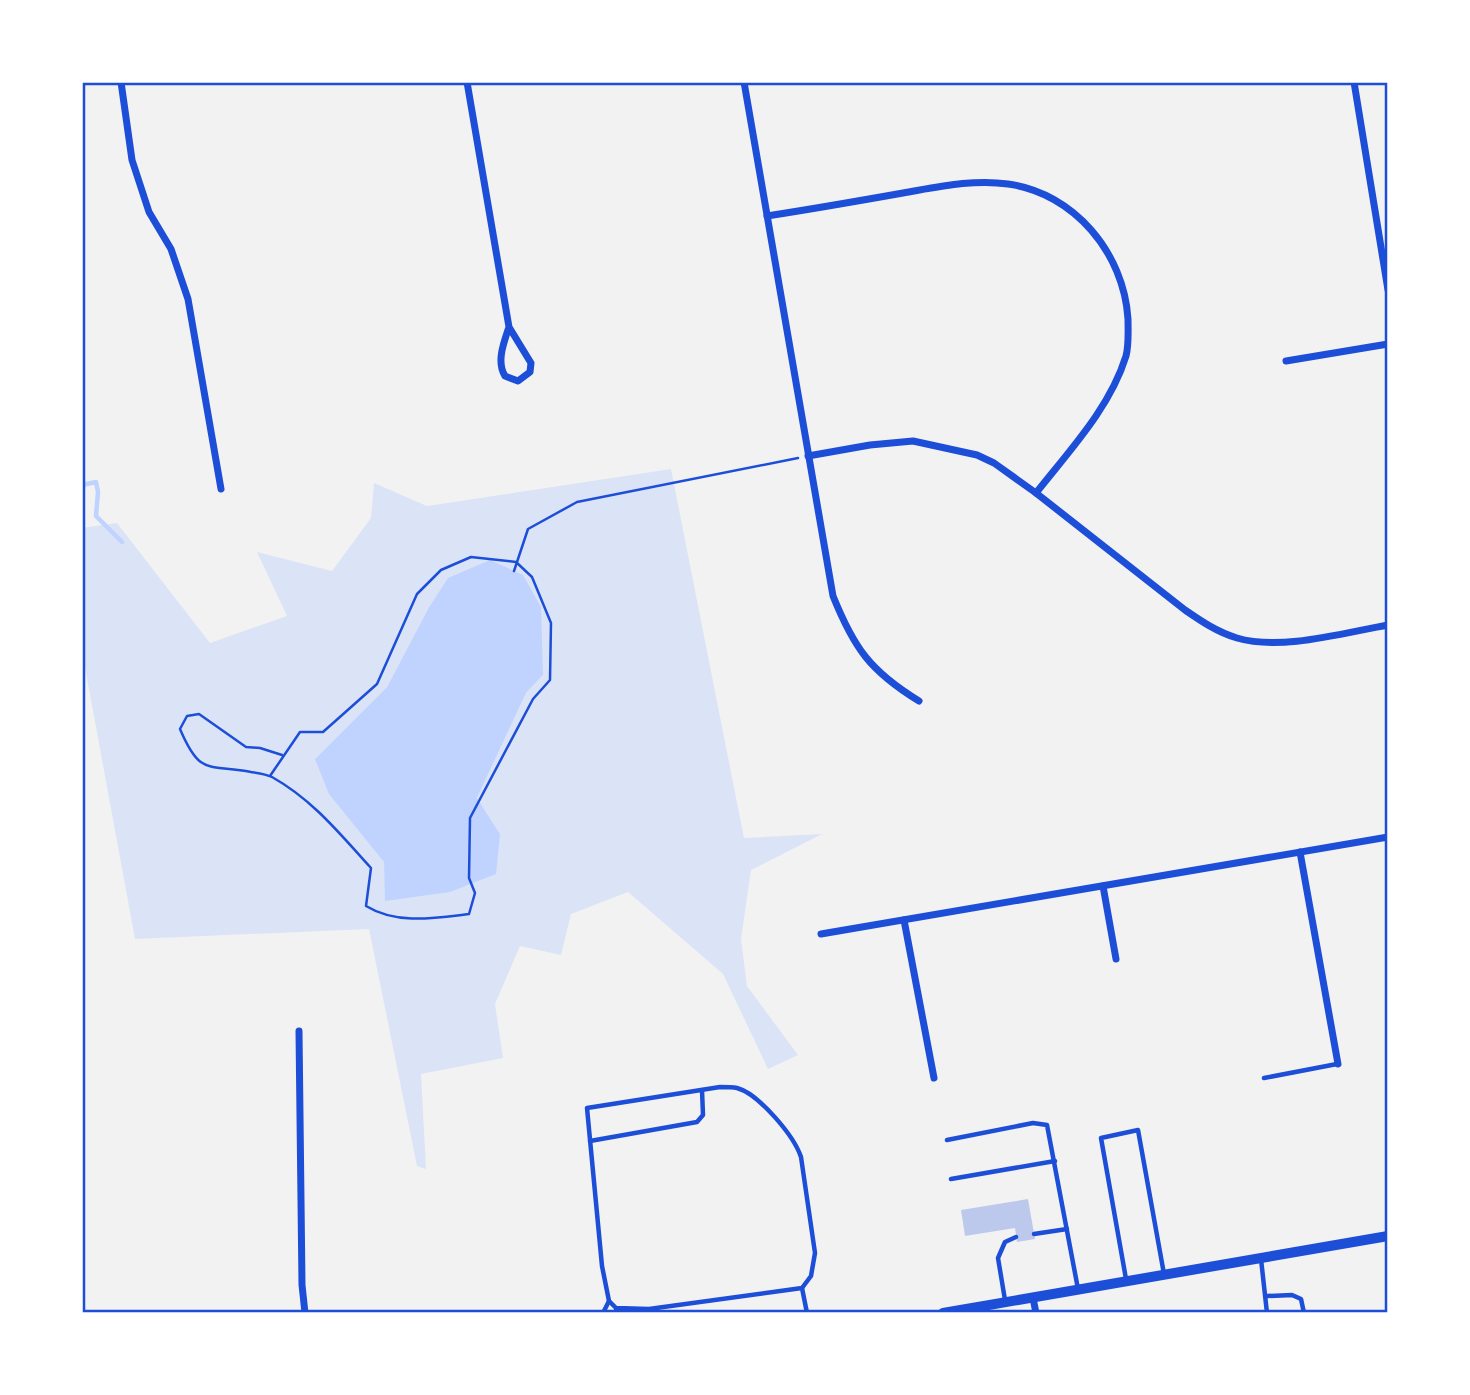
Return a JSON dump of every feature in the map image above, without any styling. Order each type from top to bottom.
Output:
[{"type":"street","points":[[121,82],[132,160],[149,212],[171,249],[188,299],[221,489]]},
{"type":"street","points":[[467,82],[509,327],[531,363],[530,372],[518,381],[509,379],[501,367],[502,350],[509,327]]},
{"type":"street","points":[[744,82],[833,596],[848,632],[869,663],[894,685],[919,701]]},
{"type":"street","points":[[1354,82],[1388,290]]},
{"type":"street","points":[[767,216],[968,182],[1008,184],[1041,192],[1080,218],[1110,255],[1121,279],[1127,303],[1126,355],[1111,390],[1091,422],[1036,493]]},
{"type":"street","points":[[1286,361],[1388,344]]},
{"type":"street","points":[[808,456],[913,441],[977,455],[994,463],[1036,493],[1185,610],[1210,627],[1238,638],[1290,641],[1388,625]]},
{"type":"street","points":[[821,934],[1388,837]]},
{"type":"street","points":[[1300,852],[1338,1064]]},
{"type":"street","points":[[1103,886],[1116,959]]},
{"type":"street","points":[[904,920],[934,1078]]},
{"type":"street","points":[[299,1031],[302,1285],[305,1313]]},
{"type":"street","points":[[943,1313],[1388,1236]]},
{"type":"street","points":[[1033,1297],[1036,1313]]},
{"type":"lane","points":[[1264,1078],[1338,1064]]},
{"type":"lane","points":[[739,1088],[761,1104],[796,1143],[801,1157],[815,1253],[811,1276],[802,1287],[649,1309],[617,1310],[609,1301],[602,1266],[587,1108],[702,1090],[739,1088]]},
{"type":"lane","points":[[590,1141],[697,1122],[703,1115],[702,1090]]},
{"type":"lane","points":[[947,1140],[1033,1123],[1047,1125],[1078,1290]]},
{"type":"lane","points":[[1126,1281],[1101,1138],[1138,1130],[1164,1275]]},
{"type":"lane","points":[[950,1179],[1055,1161]]},
{"type":"lane","points":[[1034,1234],[1067,1229]]},
{"type":"lane","points":[[1005,1302],[998,1258],[1005,1242],[1016,1237]]},
{"type":"lane","points":[[1261,1258],[1268,1313]]},
{"type":"lane","points":[[802,1287],[807,1313]]},
{"type":"lane","points":[[1267,1296],[1292,1294],[1301,1299],[1304,1313]]},
{"type":"lane","points":[[603,1313],[609,1301]]},
{"type":"path","points":[[514,571],[528,529],[577,502],[808,456]]},
{"type":"path","points":[[270,776],[300,732],[323,732],[377,684],[417,594],[441,570],[471,557],[516,562],[532,578],[551,623],[550,680],[533,699],[470,818],[469,878],[475,893],[469,914],[426,919],[380,915],[366,906],[371,868],[323,814],[270,776],[201,763],[190,753],[180,729],[187,716],[199,714],[246,747],[282,755]]},
{"type":"shaded area","points":[[671,469],[744,838],[822,834],[751,870],[741,939],[747,986],[798,1055],[768,1069],[723,974],[628,892],[571,914],[561,955],[520,946],[495,1004],[503,1058],[421,1074],[426,1169],[417,1166],[369,929],[135,939],[82,651],[82,528],[117,523],[210,643],[287,616],[257,552],[332,571],[371,518],[374,483],[427,506]],"holes":[[[428,609],[543,675],[526,693],[477,798],[500,834],[386,901],[384,862],[315,759],[387,687]]]},
{"type":"water","points":[[490,560],[523,575],[541,607],[543,675],[526,693],[477,798],[500,834],[496,874],[450,892],[385,901],[384,862],[329,794],[315,759],[387,687],[428,609],[448,578]]},
{"type":"building","points":[[1028,1199],[1035,1239],[1017,1242],[1015,1228],[965,1236],[961,1210]]},
{"type":"waterway","points":[[82,485],[96,482],[96,516],[122,542]]}]
